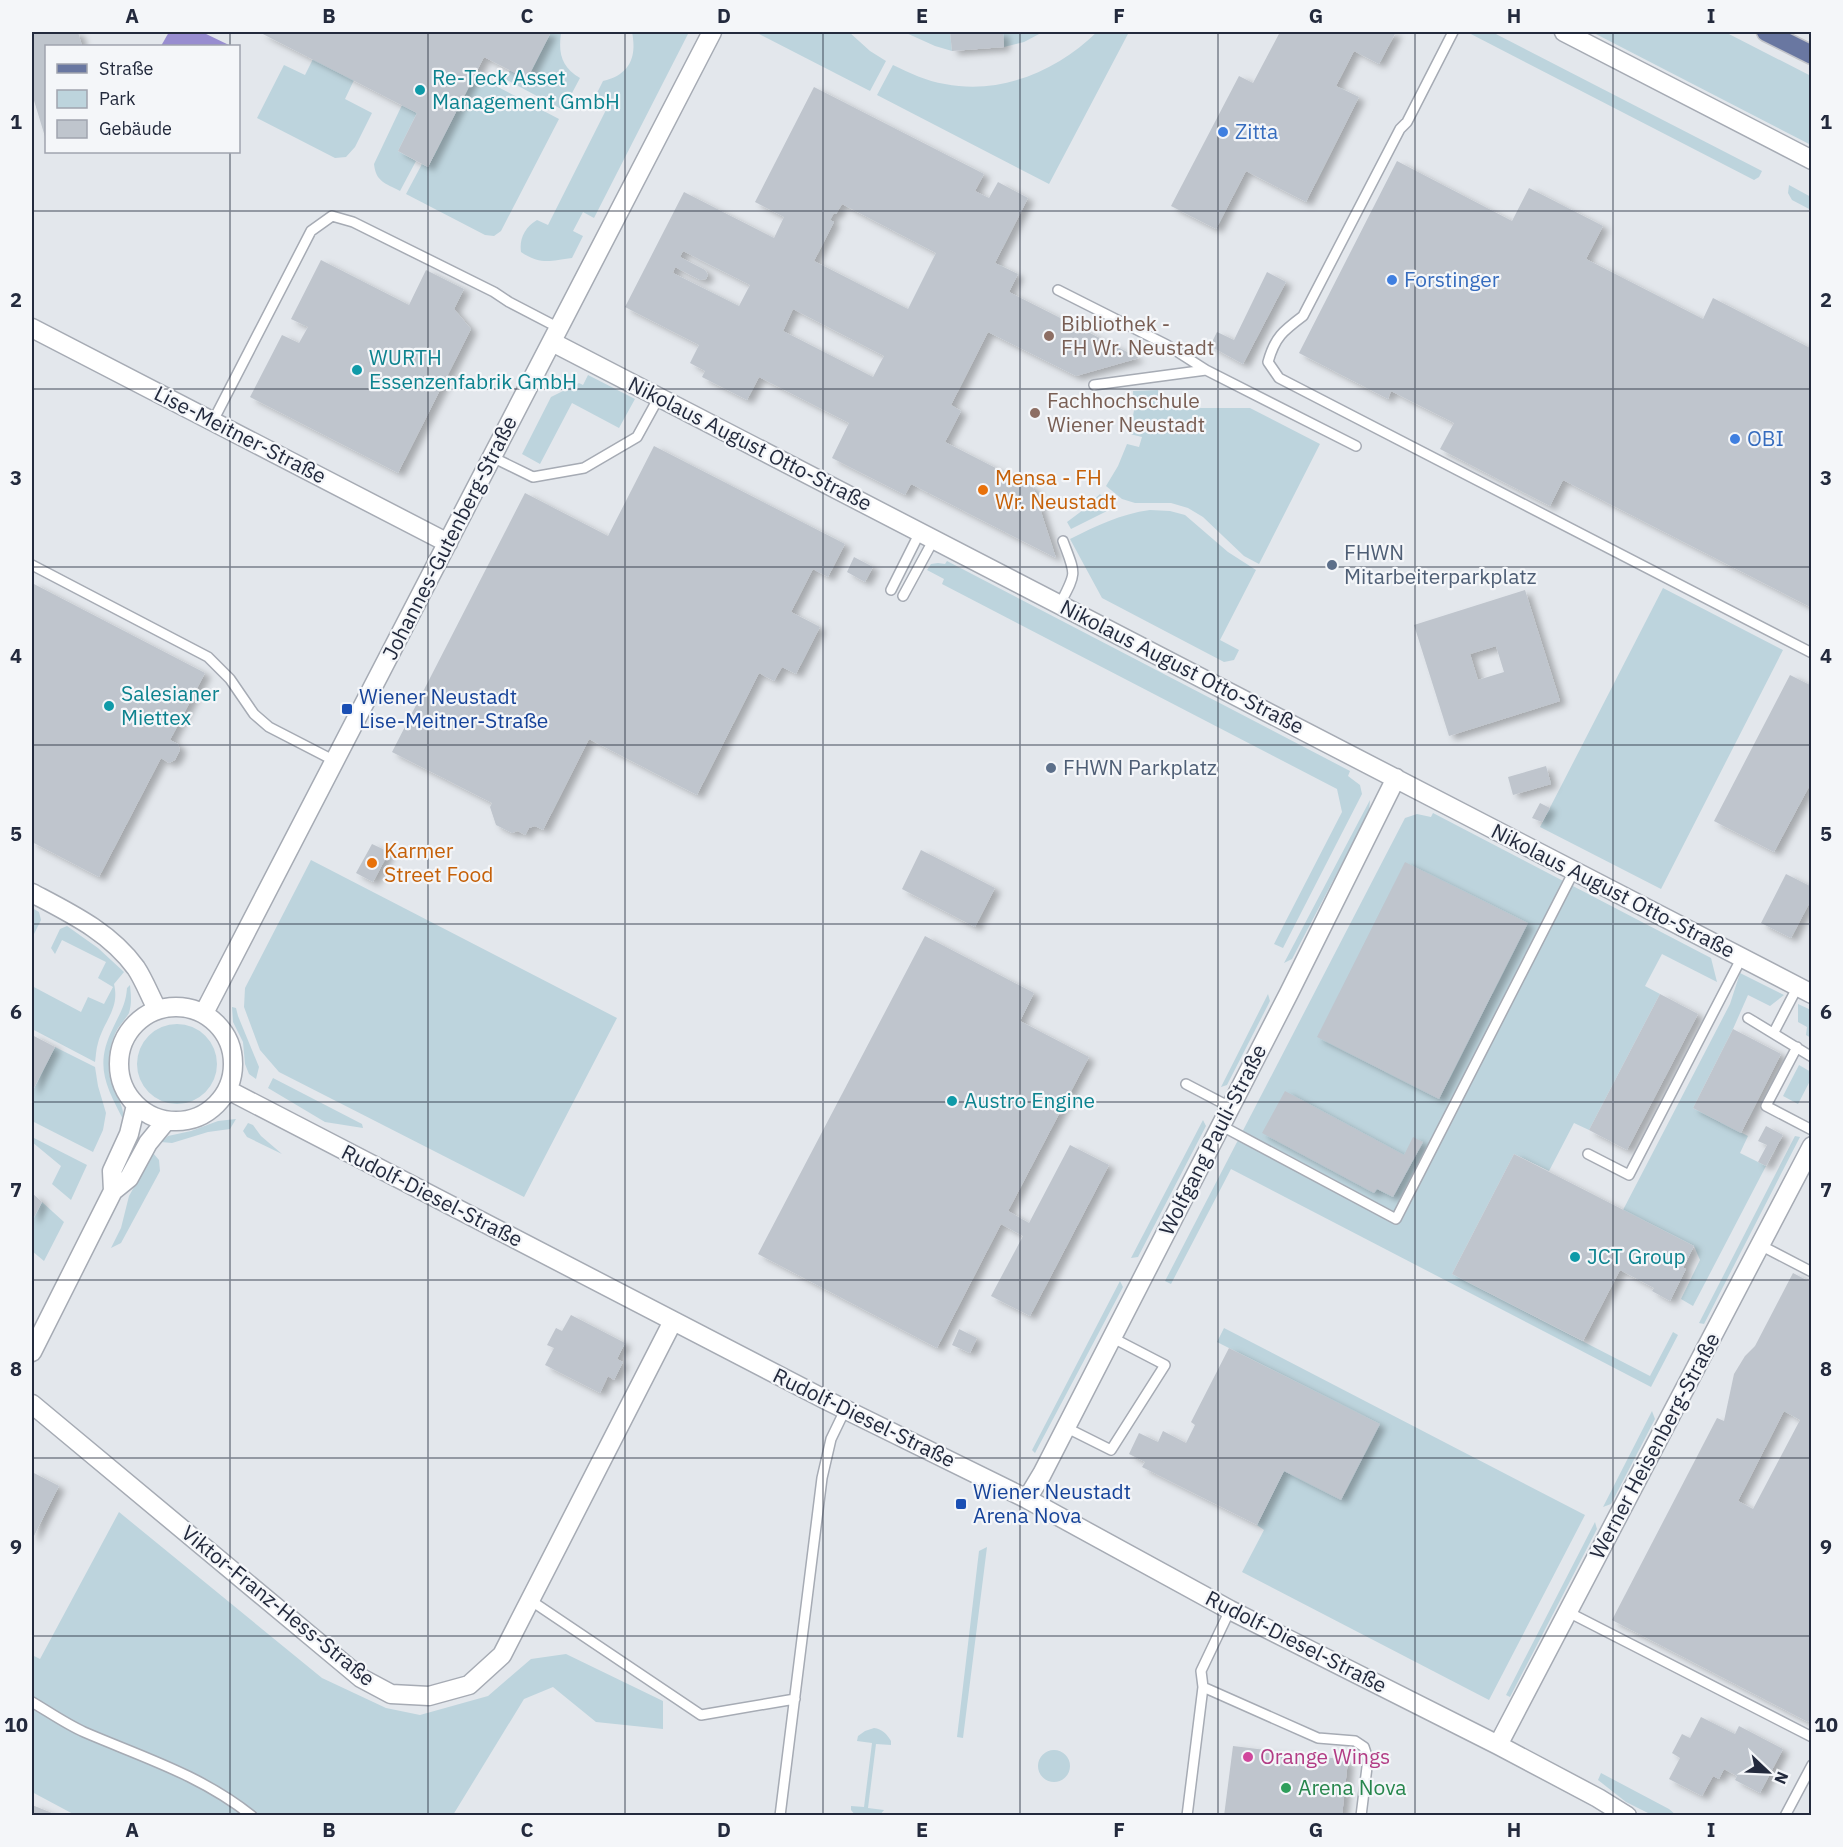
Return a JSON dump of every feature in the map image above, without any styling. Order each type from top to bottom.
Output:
[{"type":"main road","points":[[1766,32],[1812,55]]},
{"type":"street","name":"Johannes-Gutenberg-Straße","points":[[204,1013],[712,32]]},
{"type":"street","points":[[1564,32],[1812,160]]},
{"type":"street","name":"Lise-Meitner-Straße","points":[[32,328],[448,543]]},
{"type":"street","name":"Nikolaus August Otto-Straße","points":[[556,335],[658,397],[1805,990]]},
{"type":"street","name":"Wolfgang Pauli-Straße","points":[[1027,1499],[1230,1107],[1396,778]]},
{"type":"street","points":[[32,893],[86,921],[120,948],[137,970],[157,1009]]},
{"type":"street","points":[[178,1006],[204,1013],[219,1025],[231,1044],[234,1069],[228,1090],[216,1106],[200,1116],[182,1122],[150,1114],[124,1088],[119,1066],[122,1043],[137,1022],[157,1009],[178,1006]]},
{"type":"street","name":"Rudolf-Diesel-Straße","points":[[228,1090],[845,1410],[1027,1499],[1230,1610],[1498,1745],[1627,1815]]},
{"type":"street","points":[[112,1191],[112,1171],[129,1134],[150,1114]]},
{"type":"street","points":[[32,1352],[112,1191],[129,1178],[148,1143],[150,1114]]},
{"type":"street","name":"Werner Heisenberg-Straße","points":[[1498,1745],[1812,1146]]},
{"type":"street","name":"Viktor-Franz-Hess-Straße","points":[[32,1404],[361,1678],[391,1694],[429,1696],[469,1685],[502,1655],[674,1321]]},
{"type":"lane","points":[[1453,32],[1303,316],[1283,330],[1273,344],[1268,362],[1279,378],[1812,653]]},
{"type":"lane","points":[[213,421],[311,231],[332,216],[353,222],[494,292],[556,335]]},
{"type":"lane","points":[[1058,290],[1167,345],[1206,370],[1356,446]]},
{"type":"lane","points":[[1094,385],[1206,370]]},
{"type":"lane","points":[[492,457],[533,477],[584,468],[637,437],[658,397]]},
{"type":"lane","points":[[891,590],[927,536]]},
{"type":"lane","points":[[903,596],[927,536]]},
{"type":"lane","points":[[1060,604],[1074,578],[1074,571],[1063,541]]},
{"type":"lane","points":[[32,566],[208,657],[230,679],[254,714],[269,728],[335,761]]},
{"type":"lane","points":[[1220,1125],[1396,1219],[1574,871]]},
{"type":"lane","points":[[1588,1154],[1629,1175],[1742,957]]},
{"type":"lane","points":[[1774,1032],[1805,990]]},
{"type":"lane","points":[[1748,1018],[1812,1056]]},
{"type":"lane","points":[[1797,1047],[1766,1106],[1812,1130]]},
{"type":"lane","points":[[1186,1084],[1230,1107]]},
{"type":"lane","points":[[1760,1245],[1812,1272]]},
{"type":"lane","points":[[1065,1428],[1112,1450],[1165,1365],[1111,1337]]},
{"type":"lane","points":[[780,1815],[822,1478],[831,1440],[845,1410]]},
{"type":"lane","points":[[530,1600],[701,1715],[795,1699]]},
{"type":"lane","points":[[1187,1815],[1203,1687],[1201,1671],[1230,1610]]},
{"type":"lane","points":[[1568,1612],[1812,1737]]},
{"type":"lane","points":[[1203,1687],[1318,1738],[1355,1741],[1364,1747],[1368,1759],[1361,1815]]},
{"type":"lane","points":[[32,1702],[81,1731],[177,1769],[252,1815]]},
{"type":"lane","points":[[1785,1815],[1812,1765]]},
{"type":"green space","points":[[551,32],[561,33],[560,47],[565,64],[580,78],[563,110],[505,79],[510,70],[527,79]]},
{"type":"green space","points":[[632,32],[689,32],[594,218],[583,212],[573,231],[583,236],[572,258],[545,261],[534,259],[521,252],[524,234],[537,220],[548,225],[608,106],[594,99],[603,81],[620,74],[630,64],[633,49]]},
{"type":"green space","points":[[755,32],[849,32],[870,51],[886,61],[870,91]]},
{"type":"green space","points":[[904,32],[950,32],[952,51],[935,46]]},
{"type":"green space","points":[[1003,32],[1043,32],[1024,42],[1004,47]]},
{"type":"green space","points":[[1097,32],[1129,32],[1049,184],[877,95],[893,65],[938,83],[966,87],[1007,83],[1027,77],[1064,58]]},
{"type":"green space","points":[[1467,32],[1492,32],[1762,171],[1754,180]]},
{"type":"green space","points":[[1592,32],[1725,32],[1811,76],[1811,145]]},
{"type":"green space","points":[[313,59],[354,80],[345,99],[372,113],[355,147],[346,157],[335,158],[257,118],[284,65],[305,75]]},
{"type":"green space","points":[[475,75],[559,119],[501,231],[494,236],[485,235],[406,194],[422,164],[428,167]]},
{"type":"green space","points":[[402,105],[417,113],[398,151],[416,161],[400,191],[379,178],[374,164]]},
{"type":"green space","points":[[1789,185],[1811,197],[1811,210],[1792,200],[1788,193]]},
{"type":"green space","points":[[588,375],[635,399],[619,428],[572,403],[540,464],[522,454],[551,397],[579,383],[583,385]]},
{"type":"green space","points":[[1158,390],[1161,408],[1250,408],[1320,444],[1259,564],[1244,556],[1203,517],[1188,508],[1171,503],[1135,503],[1122,499],[1106,486],[1127,444],[1139,447],[1142,437],[1130,434],[1134,410],[1133,391]]},
{"type":"green space","points":[[1100,494],[1113,508],[1071,529],[1067,522]]},
{"type":"green space","points":[[1150,510],[1170,511],[1185,515],[1228,552],[1256,570],[1220,640],[1239,650],[1234,660],[1224,662],[1102,598],[1070,539],[1118,518]]},
{"type":"green space","points":[[947,561],[1350,771],[1348,776],[1360,785],[1362,794],[1283,948],[1274,944],[1342,812],[1337,789],[942,584],[944,579],[927,570],[931,564],[945,564]]},
{"type":"green space","points":[[1663,588],[1783,650],[1661,889],[1540,827]]},
{"type":"green space","points":[[1370,800],[1369,812],[1292,959],[1284,963]]},
{"type":"green space","points":[[1433,813],[1711,958],[1717,982],[1662,954],[1645,986],[1660,994],[1589,1130],[1574,1123],[1549,1171],[1514,1154],[1452,1274],[1650,1376],[1673,1332],[1678,1335],[1651,1387],[1231,1169],[1171,1284],[1165,1281],[1405,818],[1417,814],[1431,817]]},
{"type":"green space","points":[[311,860],[617,1018],[524,1197],[279,1072],[260,1050],[244,1007],[245,988]]},
{"type":"green space","points":[[32,908],[39,912],[41,920],[32,938]]},
{"type":"green space","points":[[67,926],[98,948],[124,972],[114,984],[115,1001],[101,1035],[95,1062],[32,1029],[32,986],[81,1012],[88,997],[104,1004],[113,987],[98,978],[106,962],[62,940],[55,954],[51,948],[60,929]]},
{"type":"green space","points":[[1740,973],[1784,995],[1770,1006],[1748,995],[1693,1108],[1748,1136],[1740,1153],[1766,1166],[1693,1306],[1681,1299],[1700,1260],[1694,1246],[1623,1210],[1730,1004]]},
{"type":"green space","points":[[130,985],[129,1013],[114,1036],[109,1059],[109,1073],[122,1106],[124,1121],[112,1097],[103,1065],[107,1041]]},
{"type":"green space","points":[[1268,994],[1270,1001],[1227,1085],[1221,1087]]},
{"type":"green space","points":[[1798,1004],[1811,1010],[1811,1038],[1806,1035],[1807,1027],[1798,1022]]},
{"type":"green space","points":[[232,1007],[236,1008],[259,1067],[256,1079],[249,1074],[245,1064],[243,1042],[233,1022]]},
{"type":"green space","points":[[177,1024],[192,1027],[205,1036],[214,1049],[217,1064],[214,1079],[205,1092],[192,1101],[177,1104],[162,1101],[149,1092],[140,1079],[137,1064],[140,1049],[149,1036],[162,1027]]},
{"type":"green space","points":[[55,1047],[95,1067],[106,1113],[103,1130],[93,1152],[32,1121],[32,1092]]},
{"type":"green space","points":[[1799,1065],[1811,1072],[1811,1079],[1798,1104],[1783,1096]]},
{"type":"green space","points":[[273,1078],[362,1124],[363,1128],[325,1122],[268,1088]]},
{"type":"green space","points":[[236,1119],[230,1129],[208,1132],[172,1143],[161,1142],[168,1136],[191,1131],[218,1121]]},
{"type":"green space","points":[[1203,1120],[1206,1126],[1138,1257],[1131,1258]]},
{"type":"green space","points":[[248,1123],[253,1125],[261,1136],[282,1154],[247,1137],[243,1131]]},
{"type":"green space","points":[[1795,1136],[1800,1137],[1704,1324],[1699,1323]]},
{"type":"green space","points":[[32,1137],[87,1165],[71,1200],[52,1184],[61,1166],[32,1142]]},
{"type":"green space","points":[[153,1153],[159,1160],[160,1171],[121,1243],[111,1248],[121,1228],[129,1196]]},
{"type":"green space","points":[[42,1202],[64,1222],[44,1261],[32,1251],[32,1221]]},
{"type":"green space","points":[[1120,1281],[1123,1287],[1035,1453],[1032,1450]]},
{"type":"green space","points":[[1224,1328],[1585,1515],[1489,1700],[1242,1572],[1264,1530],[1257,1525],[1284,1471],[1379,1424],[1217,1342]]},
{"type":"green space","points":[[1652,1411],[1655,1419],[1611,1504],[1603,1507]]},
{"type":"green space","points":[[119,1512],[322,1678],[386,1708],[420,1715],[488,1696],[531,1659],[566,1654],[663,1701],[663,1729],[596,1722],[553,1687],[524,1699],[453,1815],[75,1815],[32,1792],[32,1655],[40,1659]]},
{"type":"green space","points":[[1595,1522],[1597,1529],[1510,1697],[1506,1695]]},
{"type":"green space","points":[[987,1547],[963,1738],[957,1737],[979,1551]]},
{"type":"green space","points":[[874,1728],[886,1734],[891,1745],[876,1744],[868,1808],[884,1810],[880,1815],[855,1815],[851,1806],[864,1807],[872,1743],[857,1741],[858,1736]]},
{"type":"green space","points":[[1054,1750],[1065,1755],[1070,1766],[1065,1777],[1054,1782],[1043,1777],[1038,1766],[1043,1755]]},
{"type":"green space","points":[[1601,1773],[1669,1809],[1676,1815],[1652,1815],[1626,1802],[1598,1780]]},
{"type":"shaded area","points":[[169,32],[202,32],[229,45],[162,45]]},
{"type":"building","points":[[32,32],[78,32],[82,45],[45,45],[45,137],[32,94]]},
{"type":"building","name":"Re-Teck Asset Management GmbH","points":[[259,32],[551,32],[527,79],[484,57],[428,167],[398,151],[417,113]]},
{"type":"building","points":[[950,32],[1003,32],[1004,47],[952,51]]},
{"type":"building","points":[[1280,32],[1396,32],[1379,64],[1354,51],[1336,86],[1359,97],[1306,202],[1246,171],[1216,229],[1171,206],[1239,76],[1253,83]]},
{"type":"building","name":"Fachhochschule Wiener Neustadt","points":[[814,87],[984,174],[975,191],[989,198],[998,182],[1028,198],[995,263],[1018,274],[1009,292],[1139,358],[1076,376],[988,332],[951,405],[961,411],[945,442],[1033,487],[1056,558],[911,484],[905,495],[832,458],[849,423],[759,377],[747,400],[702,377],[705,371],[690,363],[699,345],[625,307],[684,192],[774,238],[784,217],[755,202]],"holes":[[[842,204],[936,253],[908,309],[814,261],[834,222],[830,220]],[[683,251],[750,285],[739,306],[673,273],[675,267],[700,280],[706,279],[708,275],[705,270],[680,257]],[[793,309],[884,356],[873,377],[783,331]]]},
{"type":"building","points":[[1397,161],[1512,221],[1529,188],[1603,226],[1586,259],[1703,319],[1713,298],[1812,349],[1812,608],[1563,480],[1550,506],[1440,449],[1454,423],[1391,391],[1388,399],[1299,353]]},
{"type":"building","name":"WURTH Essenzenfabrik GmbH","points":[[321,260],[409,305],[426,270],[464,289],[454,309],[471,329],[398,473],[250,397],[282,335],[299,343],[308,327],[291,319]]},
{"type":"building","points":[[1267,272],[1286,282],[1243,364],[1210,346],[1217,332],[1234,340]]},
{"type":"building","points":[[654,446],[845,544],[828,577],[813,569],[791,612],[820,627],[796,674],[782,667],[774,681],[759,673],[697,795],[589,739],[543,830],[535,826],[529,828],[525,835],[518,831],[512,833],[496,825],[490,807],[492,803],[392,752],[525,493],[608,536]]},
{"type":"building","points":[[854,557],[873,567],[865,582],[847,572]]},
{"type":"building","name":"Salesianer Miettex","points":[[32,583],[205,673],[170,740],[178,744],[180,750],[175,760],[169,763],[161,758],[99,877],[32,842]]},
{"type":"building","points":[[1525,590],[1560,701],[1449,736],[1414,625]],"holes":[[[1496,646],[1504,672],[1478,680],[1470,654]]]},
{"type":"building","points":[[1790,675],[1812,686],[1812,781],[1774,852],[1714,821]]},
{"type":"building","points":[[1546,766],[1551,784],[1513,795],[1508,777]]},
{"type":"building","points":[[1540,803],[1550,808],[1542,822],[1532,818]]},
{"type":"building","name":"Karmer Street Food","points":[[372,844],[389,852],[373,882],[356,873]]},
{"type":"building","points":[[921,850],[995,888],[975,927],[902,889]]},
{"type":"building","points":[[1405,862],[1528,923],[1439,1099],[1317,1037]]},
{"type":"building","points":[[1786,874],[1812,887],[1812,898],[1791,938],[1761,923]]},
{"type":"building","name":"Austro Engine","points":[[925,936],[1034,993],[1020,1021],[1089,1057],[1008,1211],[1029,1223],[1070,1145],[1109,1165],[1030,1316],[991,1296],[1023,1236],[1001,1224],[937,1348],[758,1254]]},
{"type":"building","points":[[1660,994],[1698,1014],[1627,1150],[1589,1130]]},
{"type":"building","points":[[1733,1029],[1781,1054],[1741,1133],[1693,1108]]},
{"type":"building","points":[[32,1035],[55,1047],[32,1092]]},
{"type":"building","points":[[1285,1091],[1404,1155],[1413,1137],[1423,1142],[1393,1197],[1377,1189],[1374,1193],[1262,1133]]},
{"type":"building","points":[[1766,1126],[1783,1135],[1766,1166],[1758,1162],[1767,1145],[1758,1141]]},
{"type":"building","name":"JCT Group","points":[[1514,1154],[1694,1246],[1683,1268],[1686,1269],[1670,1301],[1652,1291],[1654,1288],[1620,1270],[1583,1341],[1452,1274]]},
{"type":"building","points":[[32,1193],[42,1202],[32,1221]]},
{"type":"building","points":[[1793,1273],[1812,1283],[1812,1715],[1808,1722],[1612,1620],[1717,1418],[1724,1421],[1734,1374],[1745,1356],[1755,1346]],"holes":[[[1784,1411],[1800,1420],[1753,1509],[1738,1501]]]},
{"type":"building","points":[[571,1315],[625,1343],[617,1359],[623,1362],[614,1380],[608,1376],[600,1393],[545,1365],[554,1348],[547,1345],[556,1328],[562,1331]]},
{"type":"building","points":[[959,1329],[977,1338],[970,1353],[952,1345]]},
{"type":"building","points":[[1229,1348],[1380,1424],[1341,1500],[1284,1471],[1257,1525],[1142,1467],[1145,1462],[1129,1454],[1139,1433],[1158,1442],[1163,1431],[1186,1443],[1195,1425],[1191,1422]]},
{"type":"building","points":[[32,1472],[59,1486],[32,1540]]},
{"type":"building","points":[[1701,1717],[1735,1734],[1739,1726],[1783,1749],[1760,1793],[1735,1780],[1737,1776],[1724,1769],[1719,1779],[1713,1776],[1702,1796],[1669,1779],[1680,1758],[1672,1753],[1682,1734],[1690,1738]]},
{"type":"building","name":"Arena Nova","points":[[1233,1746],[1348,1760],[1342,1816],[1224,1816]]},
{"type":"building","points":[[32,1805],[57,1815],[57,1816],[32,1816]]},
{"type":"place","name":"Re-Teck Asset Management GmbH","points":[[420,90]]},
{"type":"place","name":"Zitta","points":[[1223,132]]},
{"type":"place","name":"Forstinger","points":[[1392,280]]},
{"type":"place","name":"Bibliothek - FH Wr. Neustadt","points":[[1049,336]]},
{"type":"place","name":"WURTH Essenzenfabrik GmbH","points":[[357,370]]},
{"type":"place","name":"Fachhochschule Wiener Neustadt","points":[[1035,413]]},
{"type":"place","name":"OBI","points":[[1735,439]]},
{"type":"place","name":"Mensa - FH Wr. Neustadt","points":[[983,490]]},
{"type":"place","name":"FHWN Mitarbeiterparkplatz","points":[[1332,565]]},
{"type":"place","name":"Salesianer Miettex","points":[[109,706]]},
{"type":"place","name":"Wiener Neustadt Lise-Meitner-Straße","points":[[347,709]]},
{"type":"place","name":"FHWN Parkplatz","points":[[1051,768]]},
{"type":"place","name":"Karmer Street Food","points":[[372,863]]},
{"type":"place","name":"Austro Engine","points":[[952,1101]]},
{"type":"place","name":"JCT Group","points":[[1575,1257]]},
{"type":"place","name":"Wiener Neustadt Arena Nova","points":[[961,1504]]},
{"type":"place","name":"Orange Wings","points":[[1248,1757]]},
{"type":"place","name":"Arena Nova","points":[[1286,1788]]}]
